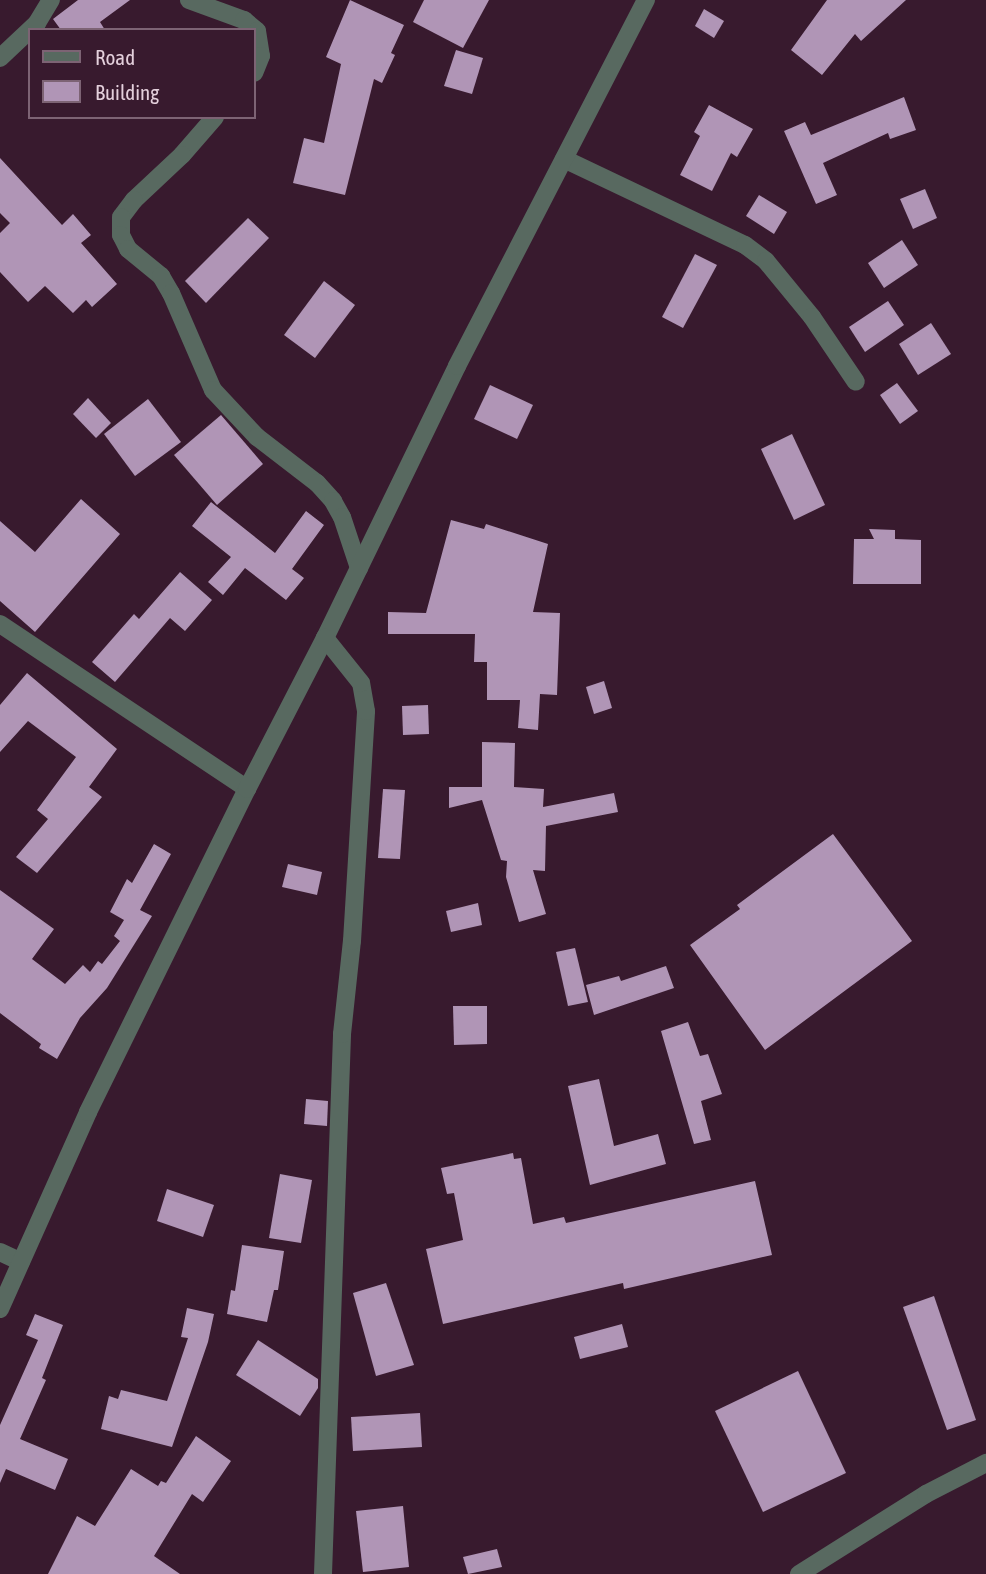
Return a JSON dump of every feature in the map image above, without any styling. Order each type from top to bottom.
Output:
[{"type":"street","points":[[32,28],[51,0]]},
{"type":"street","points":[[189,0],[244,20],[253,28]]},
{"type":"street","points":[[0,1309],[88,1112],[247,789],[325,638],[457,366],[646,0]]},
{"type":"street","points":[[256,30],[261,56],[256,68]]},
{"type":"street","points":[[0,58],[28,32]]},
{"type":"street","points":[[213,119],[182,155],[134,200],[121,217],[121,235],[128,249],[162,276],[213,390],[257,436],[317,483],[333,501],[342,517],[359,568]]},
{"type":"street","points":[[564,159],[745,245],[766,261],[812,317],[856,382]]},
{"type":"street","points":[[0,624],[247,789]]},
{"type":"street","points":[[323,1574],[342,1034],[352,941],[366,711],[361,682],[325,638]]},
{"type":"street","points":[[0,1252],[21,1262]]},
{"type":"street","points":[[799,1574],[926,1494],[986,1463]]},
{"type":"building","points":[[78,0],[130,0],[100,22],[104,28],[60,28],[53,19]]},
{"type":"building","points":[[350,0],[404,25],[391,53],[395,55],[382,83],[374,79],[345,195],[293,183],[304,138],[324,143],[341,64],[326,57]]},
{"type":"building","points":[[424,0],[489,0],[463,48],[413,22]]},
{"type":"building","points":[[827,0],[906,0],[861,41],[855,34],[822,75],[791,50]]},
{"type":"building","points":[[704,9],[724,21],[714,38],[695,26]]},
{"type":"building","points":[[456,50],[483,58],[472,94],[444,86]]},
{"type":"building","points":[[904,97],[916,130],[890,139],[888,133],[823,163],[837,195],[816,204],[784,131],[805,122],[811,135]]},
{"type":"building","points":[[709,105],[753,129],[737,157],[731,153],[712,191],[680,175],[700,136],[694,132]]},
{"type":"building","points":[[0,158],[62,225],[73,214],[91,235],[81,243],[117,284],[92,307],[86,300],[73,313],[45,286],[28,302],[0,272],[0,233],[10,223],[0,213]]},
{"type":"building","points":[[925,189],[937,218],[913,229],[900,199]]},
{"type":"building","points":[[759,195],[787,212],[774,234],[746,216]]},
{"type":"building","points":[[248,218],[269,238],[206,303],[185,281]]},
{"type":"building","points":[[902,240],[918,265],[884,288],[868,263]]},
{"type":"building","points":[[695,254],[717,265],[683,328],[662,317]]},
{"type":"building","points":[[324,281],[355,305],[315,358],[284,335]]},
{"type":"building","points":[[888,301],[904,325],[865,352],[849,327]]},
{"type":"building","points":[[931,323],[951,354],[918,375],[899,344]]},
{"type":"building","points":[[897,383],[918,411],[900,424],[880,395]]},
{"type":"building","points":[[490,385],[533,405],[517,439],[474,419]]},
{"type":"building","points":[[88,398],[111,423],[96,438],[73,414]]},
{"type":"building","points":[[148,399],[181,442],[135,476],[104,434]]},
{"type":"building","points":[[221,415],[263,464],[217,505],[174,455]]},
{"type":"building","points":[[792,434],[825,505],[794,520],[761,449]]},
{"type":"building","points":[[81,499],[120,534],[35,632],[0,601],[0,521],[35,552]]},
{"type":"building","points":[[211,502],[275,553],[306,511],[324,525],[292,569],[304,578],[286,600],[245,568],[223,595],[208,582],[231,557],[192,526]]},
{"type":"building","points":[[451,520],[484,529],[486,524],[548,544],[533,612],[560,613],[557,695],[540,694],[538,730],[518,728],[520,700],[487,700],[487,662],[474,662],[475,634],[388,634],[388,612],[426,613]]},
{"type":"building","points":[[869,529],[895,530],[895,539],[921,540],[921,584],[853,584],[854,539],[874,539]]},
{"type":"building","points":[[180,572],[212,600],[185,631],[170,618],[115,682],[92,662],[134,614],[139,619]]},
{"type":"building","points":[[27,673],[117,749],[89,787],[102,797],[37,873],[16,857],[48,819],[37,810],[76,757],[28,721],[0,752],[0,705]]},
{"type":"building","points":[[604,681],[612,708],[594,714],[586,687]]},
{"type":"building","points":[[428,705],[429,734],[403,735],[402,706]]},
{"type":"building","points":[[482,742],[515,743],[514,787],[544,789],[543,807],[614,793],[618,812],[546,826],[545,871],[533,870],[546,914],[519,922],[506,877],[507,861],[501,860],[482,800],[449,808],[449,787],[482,787]]},
{"type":"building","points":[[383,789],[405,790],[400,859],[378,858]]},
{"type":"building","points":[[833,834],[912,941],[765,1050],[690,945],[740,909],[737,905]]},
{"type":"building","points":[[154,844],[171,854],[140,910],[152,916],[107,988],[80,1018],[57,1059],[39,1048],[41,1044],[0,1013],[0,890],[54,929],[32,959],[65,984],[83,965],[90,972],[98,961],[102,964],[120,941],[114,936],[124,920],[110,912],[127,879],[132,883]]},
{"type":"building","points":[[288,864],[322,872],[317,895],[282,887]]},
{"type":"building","points":[[478,903],[482,925],[451,932],[446,911]]},
{"type":"building","points":[[575,948],[588,1002],[568,1006],[556,952]]},
{"type":"building","points":[[666,966],[674,988],[594,1015],[586,985],[619,976],[621,981]]},
{"type":"building","points":[[453,1006],[487,1006],[487,1044],[454,1045]]},
{"type":"building","points":[[688,1022],[700,1056],[708,1054],[722,1094],[701,1101],[711,1140],[694,1144],[661,1031]]},
{"type":"building","points":[[599,1079],[614,1146],[658,1134],[666,1164],[590,1185],[568,1086]]},
{"type":"building","points":[[306,1099],[328,1101],[327,1126],[304,1124]]},
{"type":"building","points":[[513,1153],[514,1159],[521,1158],[533,1224],[564,1217],[566,1223],[755,1181],[772,1255],[624,1289],[623,1283],[443,1324],[426,1249],[463,1240],[454,1193],[447,1194],[441,1168]]},
{"type":"building","points":[[280,1174],[312,1180],[301,1243],[269,1238]]},
{"type":"building","points":[[167,1189],[214,1205],[203,1237],[157,1221]]},
{"type":"building","points":[[242,1245],[284,1251],[278,1290],[274,1290],[267,1322],[227,1314],[231,1290],[235,1291]]},
{"type":"building","points":[[386,1283],[414,1365],[376,1376],[353,1293]]},
{"type":"building","points":[[934,1296],[976,1420],[947,1430],[903,1307]]},
{"type":"building","points":[[187,1308],[214,1314],[208,1342],[172,1447],[101,1429],[109,1396],[118,1399],[121,1390],[167,1401],[188,1338],[181,1337]]},
{"type":"building","points":[[35,1314],[63,1325],[42,1378],[46,1380],[20,1439],[68,1459],[55,1490],[6,1469],[0,1483],[0,1425],[38,1340],[26,1335]]},
{"type":"building","points":[[622,1324],[628,1347],[580,1359],[574,1337]]},
{"type":"building","points":[[258,1340],[318,1379],[318,1388],[300,1416],[236,1375]]},
{"type":"building","points":[[798,1371],[846,1473],[763,1512],[715,1411]]},
{"type":"building","points":[[420,1413],[422,1447],[353,1451],[351,1417]]},
{"type":"building","points":[[196,1436],[231,1461],[203,1502],[192,1494],[154,1556],[180,1574],[48,1574],[77,1516],[95,1526],[131,1469],[158,1486],[161,1481],[166,1483]]},
{"type":"building","points":[[403,1506],[409,1567],[363,1572],[356,1511]]},
{"type":"building","points":[[497,1549],[502,1567],[468,1574],[463,1557]]}]
